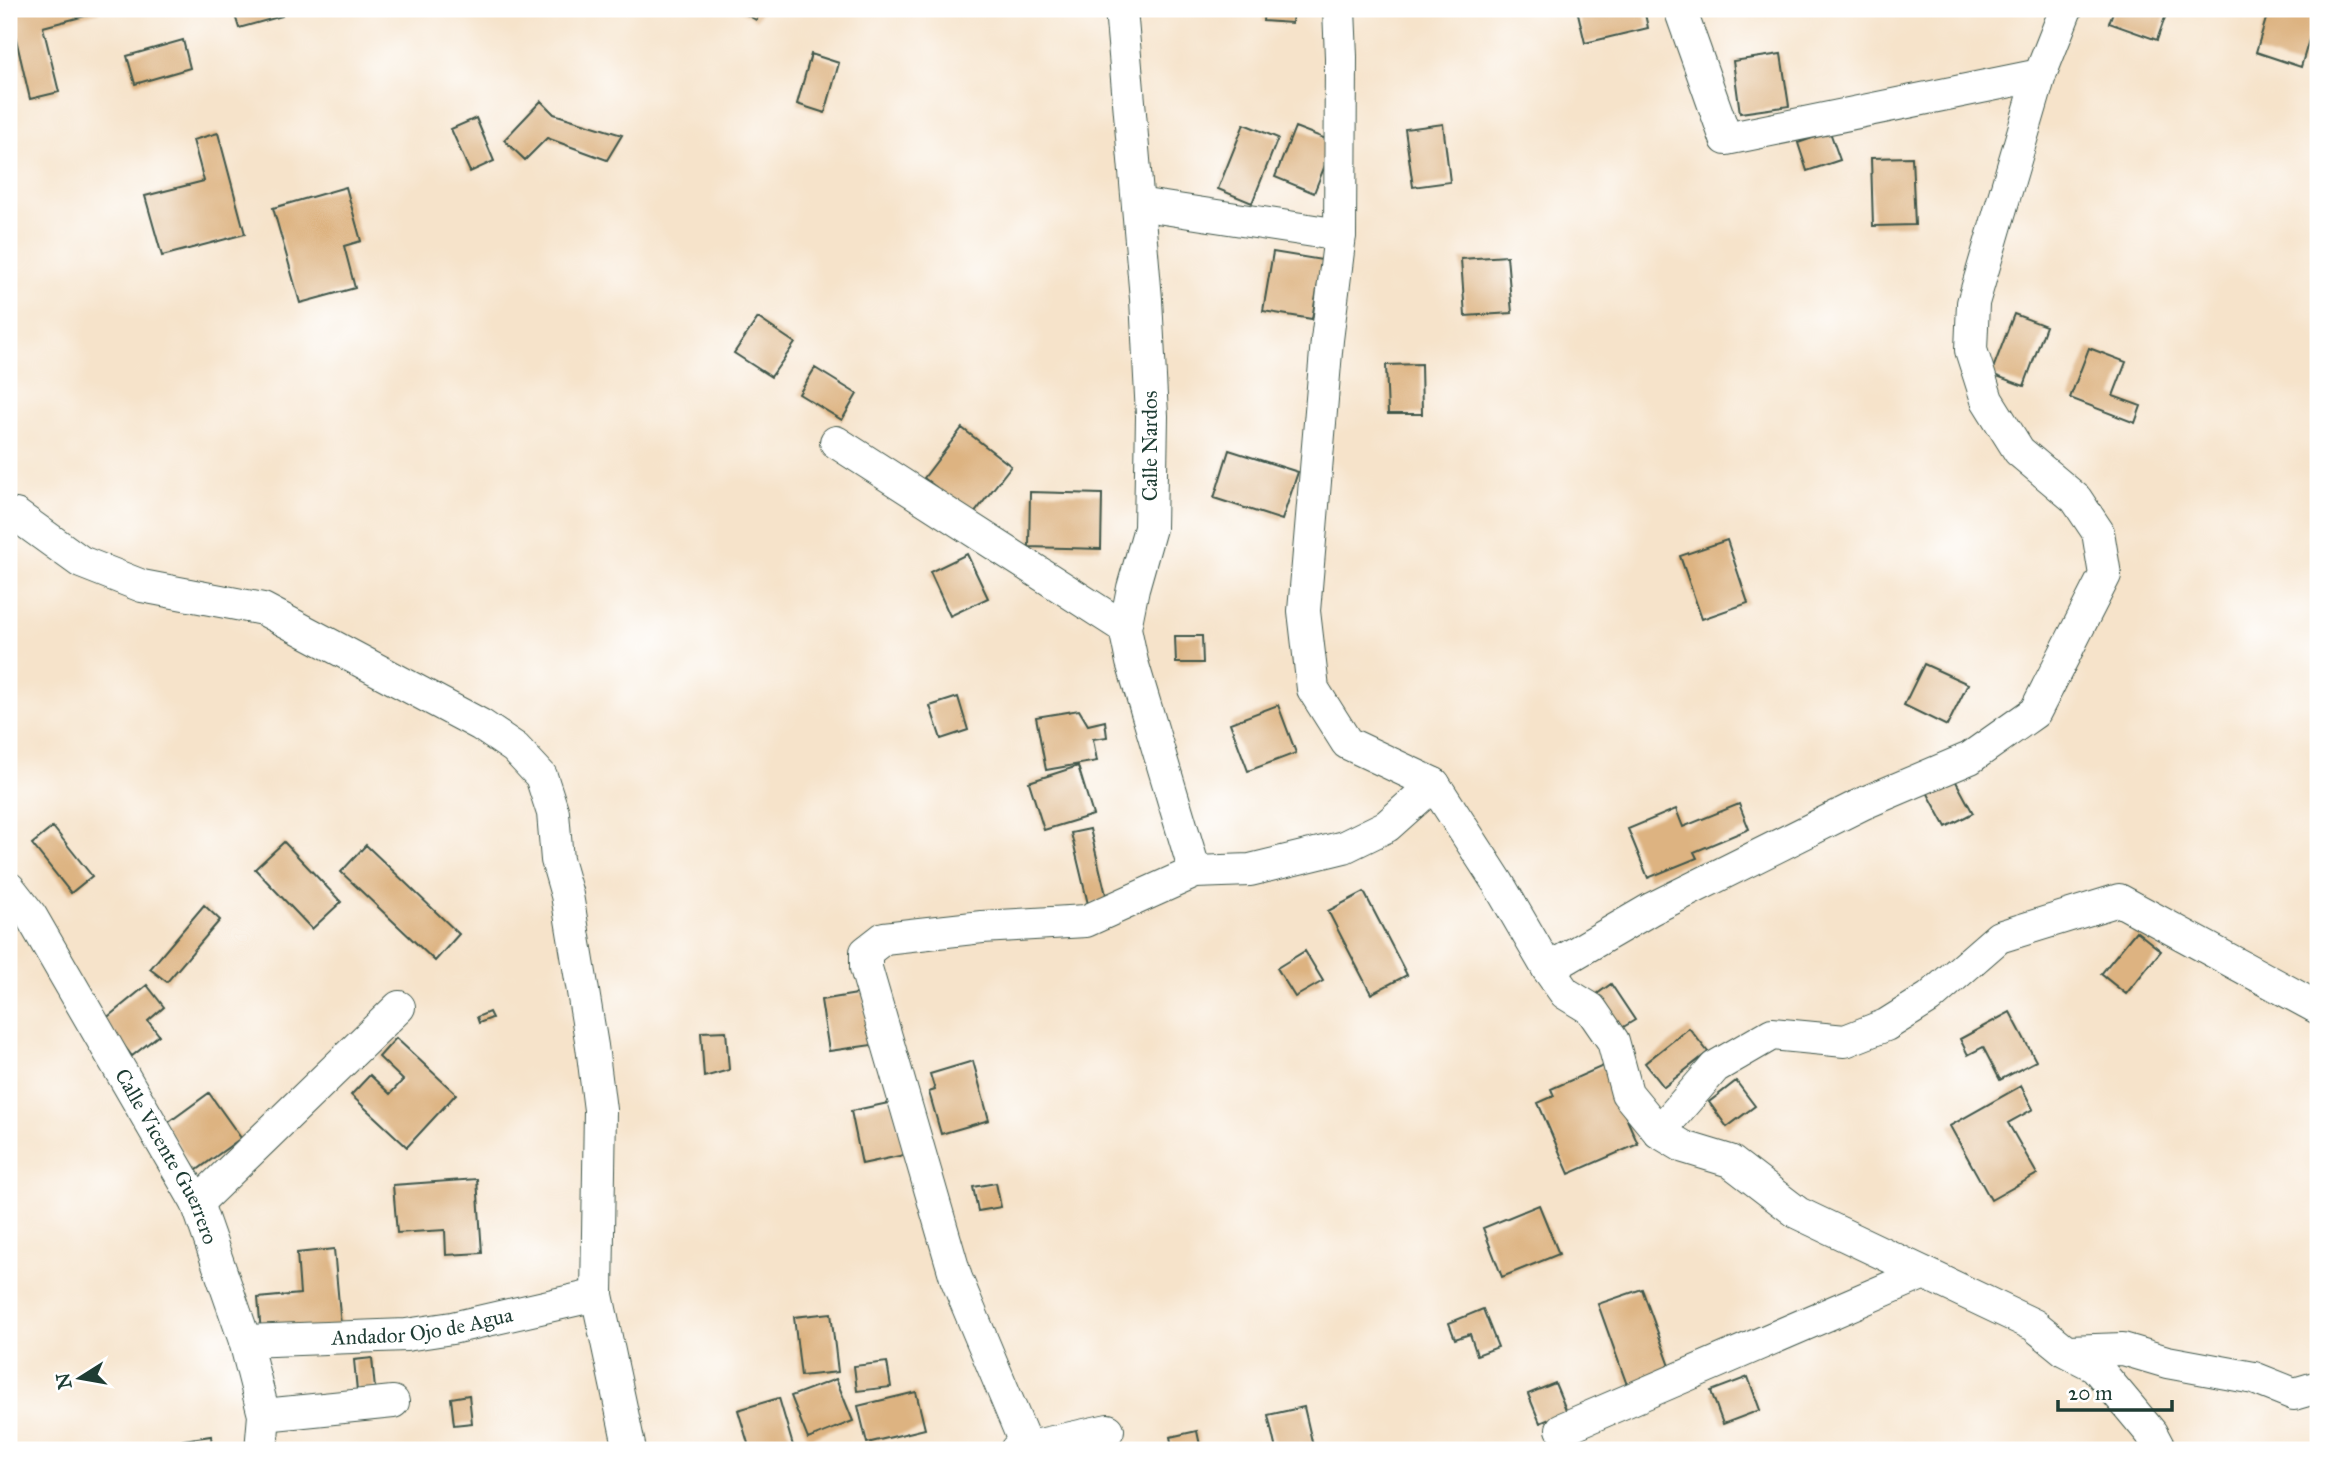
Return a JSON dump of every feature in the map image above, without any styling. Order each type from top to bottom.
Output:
[{"type":"street","name":"Calle Nardos","points":[[1121,9],[1146,299],[1152,416],[1150,528],[1125,628],[1132,662],[1195,872]]},
{"type":"street","points":[[1339,9],[1340,235],[1327,340],[1304,611],[1313,689],[1347,743],[1434,784],[1548,969],[1565,993],[1591,1009],[1613,1041],[1628,1093],[1659,1132],[1684,1147],[1730,1161],[1798,1213],[2034,1325],[2066,1352],[2095,1367],[2151,1433],[2160,1450]]},
{"type":"street","points":[[1680,9],[1726,139],[2040,75]]},
{"type":"street","points":[[1548,969],[1651,909],[1864,803],[1970,758],[2035,712],[2105,575],[2098,532],[2076,499],[2019,451],[1987,400],[1970,350],[1973,303],[2040,75],[2066,9]]},
{"type":"street","points":[[1138,204],[1340,235]]},
{"type":"street","points":[[836,442],[1125,628]]},
{"type":"street","points":[[9,514],[16,515],[81,562],[142,586],[263,609],[481,725],[515,748],[541,776],[553,813],[557,860],[569,908],[592,1046],[600,1110],[597,1294],[629,1450]]},
{"type":"street","points":[[1108,1430],[1024,1449],[956,1278],[866,968],[866,953],[884,938],[1086,921],[1195,872],[1250,870],[1344,847],[1387,826],[1434,784]]},
{"type":"street","name":"Calle Vicente Guerrero","points":[[9,888],[32,916],[197,1203],[245,1341],[264,1415],[261,1450]]},
{"type":"street","points":[[1659,1132],[1715,1067],[1772,1034],[1845,1041],[1886,1025],[1929,998],[1999,937],[2119,900],[2318,1008]]},
{"type":"street","points":[[197,1203],[399,1007]]},
{"type":"street","points":[[1562,1429],[1924,1273]]},
{"type":"street","name":"Andador Ojo de Agua","points":[[245,1341],[406,1335],[452,1328],[597,1294]]},
{"type":"street","points":[[2066,1352],[2123,1349],[2167,1362],[2254,1378],[2294,1394],[2318,1387]]},
{"type":"street","points":[[264,1415],[393,1402]]},
{"type":"building","points":[[9,9],[99,9],[100,12],[43,27],[59,92],[30,99]]},
{"type":"building","points":[[233,9],[280,9],[282,16],[239,28]]},
{"type":"building","points":[[737,9],[763,9],[756,20]]},
{"type":"building","points":[[1264,9],[1293,9],[1292,23],[1263,21]]},
{"type":"building","points":[[1577,9],[1644,9],[1648,28],[1585,43]]},
{"type":"building","points":[[2114,9],[2168,9],[2157,40],[2109,23]]},
{"type":"building","points":[[2269,9],[2318,9],[2301,67],[2256,52]]},
{"type":"building","points":[[183,40],[190,68],[135,84],[127,56]]},
{"type":"building","points":[[811,54],[839,63],[825,113],[797,104]]},
{"type":"building","points":[[1781,54],[1789,106],[1740,113],[1733,61]]},
{"type":"building","points":[[541,101],[554,114],[622,135],[607,160],[547,138],[525,160],[504,140]]},
{"type":"building","points":[[476,118],[494,161],[470,172],[451,129]]},
{"type":"building","points":[[1244,124],[1278,138],[1252,203],[1218,189]]},
{"type":"building","points":[[1443,124],[1450,182],[1413,187],[1405,129]]},
{"type":"building","points":[[1295,127],[1334,142],[1314,193],[1275,177]]},
{"type":"building","points":[[1830,132],[1840,160],[1807,171],[1798,143]]},
{"type":"building","points":[[218,133],[245,234],[162,256],[145,196],[204,181],[193,140]]},
{"type":"building","points":[[1912,157],[1915,225],[1873,226],[1871,158]]},
{"type":"building","points":[[346,187],[361,241],[344,246],[355,288],[300,303],[273,208]]},
{"type":"building","points":[[1273,252],[1322,260],[1312,319],[1263,311]]},
{"type":"building","points":[[1507,256],[1512,313],[1465,316],[1461,259]]},
{"type":"building","points":[[2014,314],[2046,326],[2024,386],[1991,374]]},
{"type":"building","points":[[758,318],[795,343],[771,377],[734,353]]},
{"type":"building","points":[[2089,348],[2126,362],[2113,396],[2141,406],[2135,423],[2070,398]]},
{"type":"building","points":[[1421,364],[1422,414],[1388,414],[1386,365]]},
{"type":"building","points":[[815,368],[857,394],[842,420],[799,394]]},
{"type":"building","points":[[962,428],[1011,466],[973,515],[924,478]]},
{"type":"building","points":[[1229,450],[1298,472],[1282,520],[1214,498]]},
{"type":"building","points":[[1030,492],[1102,494],[1101,549],[1029,547]]},
{"type":"building","points":[[1727,540],[1748,603],[1702,619],[1680,556]]},
{"type":"building","points":[[967,554],[988,598],[950,616],[930,572]]},
{"type":"building","points":[[1175,636],[1202,636],[1203,663],[1176,663]]},
{"type":"building","points":[[1924,664],[1968,684],[1947,726],[1904,705]]},
{"type":"building","points":[[958,697],[968,730],[941,739],[930,706]]},
{"type":"building","points":[[1278,705],[1296,753],[1248,771],[1230,723]]},
{"type":"building","points":[[1079,710],[1088,725],[1105,721],[1107,737],[1093,739],[1097,761],[1046,770],[1036,717]]},
{"type":"building","points":[[1078,766],[1093,815],[1044,830],[1029,782]]},
{"type":"building","points":[[1954,778],[1973,813],[1946,827],[1927,792]]},
{"type":"building","points":[[1739,804],[1749,829],[1694,852],[1697,858],[1648,878],[1628,829],[1676,809],[1683,827]]},
{"type":"building","points":[[53,827],[92,876],[71,893],[32,844]]},
{"type":"building","points":[[1090,829],[1107,899],[1088,904],[1071,833]]},
{"type":"building","points":[[284,842],[341,902],[312,929],[255,869]]},
{"type":"building","points":[[366,845],[459,934],[435,961],[341,872]]},
{"type":"building","points":[[1364,892],[1407,975],[1371,994],[1328,911]]},
{"type":"building","points":[[204,905],[220,920],[167,982],[150,969]]},
{"type":"building","points":[[2136,931],[2161,951],[2126,994],[2101,974]]},
{"type":"building","points":[[1305,951],[1323,981],[1295,997],[1277,968]]},
{"type":"building","points":[[1611,984],[1635,1020],[1620,1029],[1597,994]]},
{"type":"building","points":[[147,985],[164,1007],[148,1021],[159,1035],[132,1056],[104,1020]]},
{"type":"building","points":[[863,993],[872,1045],[829,1051],[821,1000]]},
{"type":"building","points":[[489,1012],[492,1018],[479,1023],[477,1017]]},
{"type":"building","points":[[2010,1012],[2036,1061],[2000,1080],[1983,1047],[1968,1055],[1960,1039]]},
{"type":"building","points":[[1689,1028],[1708,1052],[1664,1087],[1645,1063]]},
{"type":"building","points":[[726,1031],[729,1070],[704,1077],[701,1032]]},
{"type":"building","points":[[396,1038],[456,1094],[407,1147],[351,1095],[370,1075],[390,1094],[403,1080],[379,1057]]},
{"type":"building","points":[[973,1061],[989,1120],[941,1134],[929,1092],[935,1090],[930,1074]]},
{"type":"building","points":[[1603,1066],[1638,1144],[1569,1174],[1538,1103],[1554,1096],[1551,1089]]},
{"type":"building","points":[[1736,1081],[1755,1106],[1727,1127],[1709,1102]]},
{"type":"building","points":[[2021,1086],[2033,1109],[2008,1123],[2037,1174],[1991,1200],[1950,1126]]},
{"type":"building","points":[[209,1093],[241,1138],[197,1170],[165,1125]]},
{"type":"building","points":[[893,1102],[904,1155],[862,1164],[851,1111]]},
{"type":"building","points":[[477,1179],[482,1253],[446,1255],[445,1230],[397,1233],[393,1185]]},
{"type":"building","points":[[996,1183],[1001,1207],[978,1211],[973,1187]]},
{"type":"building","points":[[1539,1205],[1559,1254],[1502,1277],[1483,1228]]},
{"type":"building","points":[[334,1249],[341,1326],[261,1333],[258,1298],[300,1294],[297,1253]]},
{"type":"building","points":[[1642,1289],[1671,1369],[1627,1385],[1598,1304]]},
{"type":"building","points":[[1483,1309],[1498,1347],[1477,1355],[1470,1334],[1455,1339],[1449,1323]]},
{"type":"building","points":[[831,1313],[838,1372],[801,1376],[794,1317]]},
{"type":"building","points":[[372,1358],[375,1389],[357,1391],[354,1360]]},
{"type":"building","points":[[887,1362],[891,1387],[857,1391],[854,1366]]},
{"type":"building","points":[[1748,1377],[1760,1410],[1723,1424],[1711,1391]]},
{"type":"building","points":[[836,1379],[853,1421],[808,1439],[791,1396]]},
{"type":"building","points":[[1555,1383],[1567,1412],[1540,1423],[1528,1394]]},
{"type":"building","points":[[916,1392],[925,1429],[867,1443],[858,1406]]},
{"type":"building","points":[[469,1395],[472,1423],[454,1425],[451,1398]]},
{"type":"building","points":[[779,1398],[794,1449],[750,1450],[738,1410]]},
{"type":"building","points":[[1304,1407],[1314,1450],[1276,1450],[1268,1415]]},
{"type":"building","points":[[1197,1431],[1201,1450],[1173,1450],[1170,1437]]},
{"type":"building","points":[[211,1436],[213,1450],[185,1450],[183,1440]]}]
